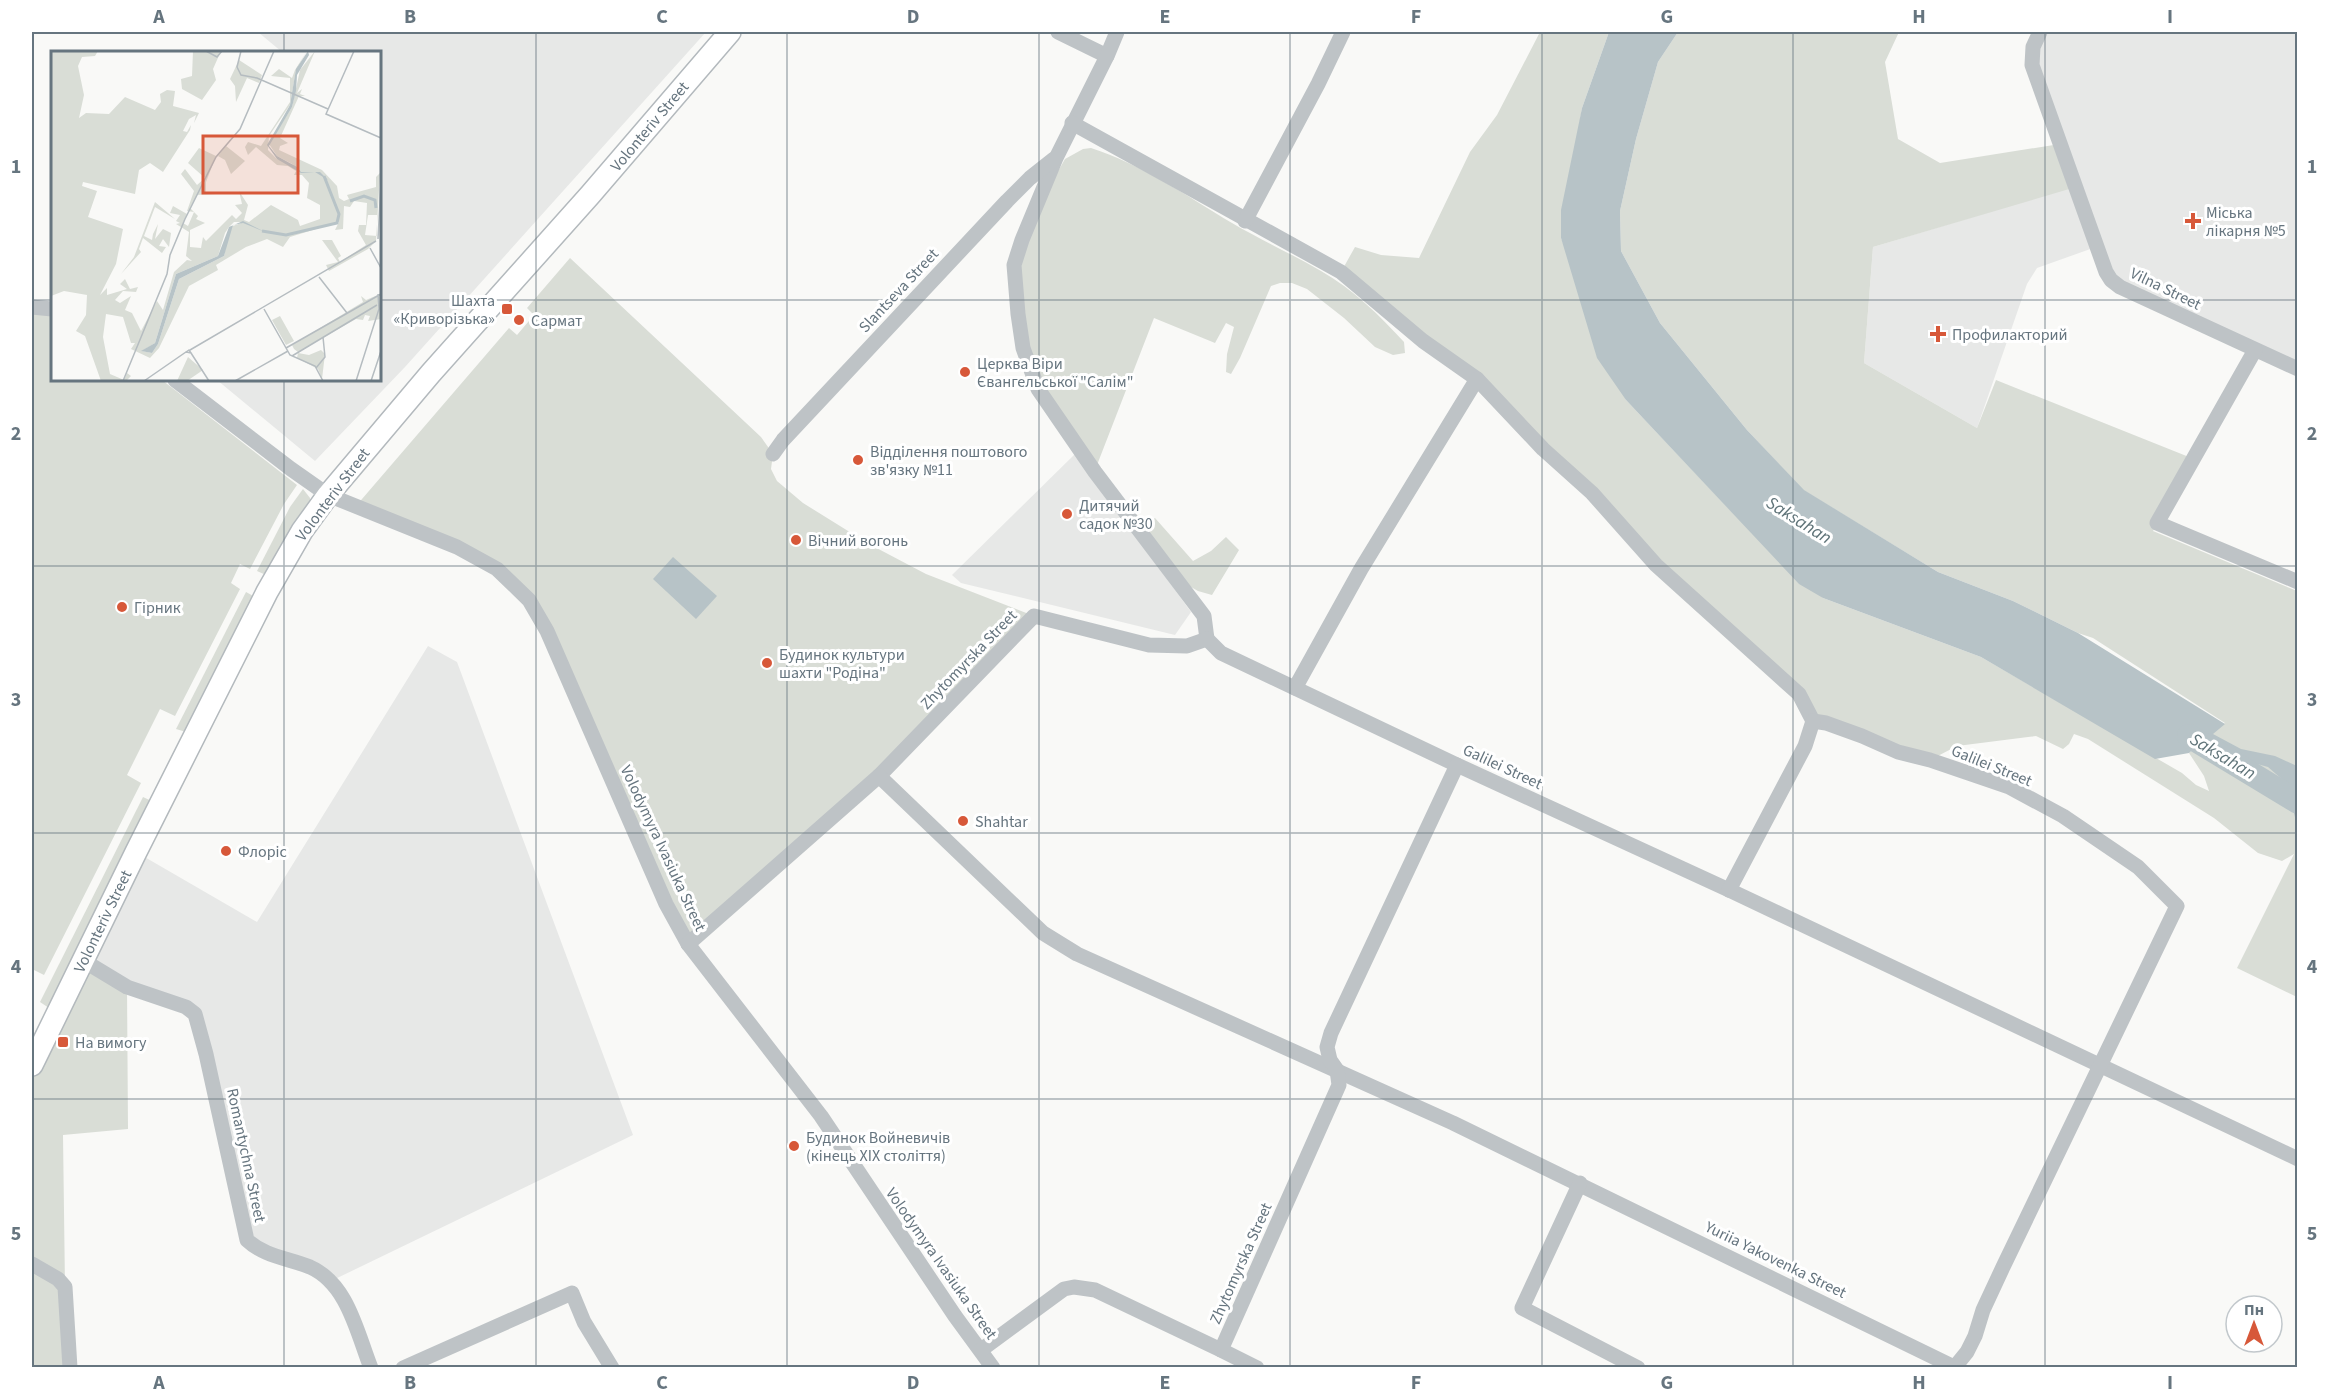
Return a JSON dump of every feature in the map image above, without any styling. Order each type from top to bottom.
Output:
[{"type":"street","name":"Volonteriv Street","points":[[32,1065],[267,592],[302,531],[328,495],[431,373],[590,195],[730,32]]},
{"type":"street","points":[[1058,32],[1107,56]]},
{"type":"street","name":"Slantseva Street","points":[[1117,32],[1056,158],[1014,265],[1023,348],[1038,389],[1095,472],[1204,616],[1207,639]]},
{"type":"street","points":[[1245,221],[1343,32]]},
{"type":"street","name":"Vilna Street","points":[[2040,32],[2033,47],[2032,65],[2096,246],[2111,280],[2120,287],[2298,369]]},
{"type":"street","points":[[1072,123],[1245,221],[1341,272],[1423,341],[1477,379],[1543,449],[1592,493],[1656,565],[1799,694],[1813,721],[1805,746],[1729,890]]},
{"type":"street","name":"Slantseva Street","points":[[773,453],[972,237],[1030,178],[1056,158]]},
{"type":"street","points":[[32,307],[51,309]]},
{"type":"street","points":[[2255,350],[2157,523],[2298,582]]},
{"type":"street","points":[[1295,688],[1361,569],[1477,379]]},
{"type":"street","name":"Volodymyra Ivasiuka Street","points":[[176,381],[305,480],[328,495],[457,547],[497,569],[529,600],[547,631],[666,904],[688,944],[821,1116],[955,1316],[993,1368]]},
{"type":"street","name":"Zhytomyrska Street","points":[[688,944],[879,776],[1034,616],[1149,645],[1187,646],[1207,639]]},
{"type":"street","name":"Galilei Street","points":[[1207,639],[1221,653],[2298,1159]]},
{"type":"street","name":"Galilei Street","points":[[1813,721],[1826,723],[1898,752],[1930,760],[2009,787],[2063,816],[2138,867],[2177,906],[2003,1266],[1983,1310],[1975,1336],[1967,1352],[1955,1367]]},
{"type":"street","name":"Zhytomyrska Street","points":[[981,1350],[1064,1289],[1074,1287],[1095,1290],[1221,1350],[1339,1085],[1337,1070],[1330,1060],[1327,1047],[1331,1033],[1457,765]]},
{"type":"street","points":[[879,776],[1043,933],[1077,954],[1337,1070],[1580,1183],[1521,1308],[1638,1368]]},
{"type":"street","name":"Romantychna Street","points":[[84,961],[127,987],[186,1007],[195,1014],[248,1239],[257,1249],[312,1268],[331,1281],[342,1296],[371,1368]]},
{"type":"street","name":"Yuriia Yakovenka Street","points":[[1580,1183],[1955,1367]]},
{"type":"street","points":[[32,1264],[58,1279],[65,1287],[70,1368]]},
{"type":"street","points":[[403,1368],[572,1293],[584,1322],[612,1368]]},
{"type":"street","points":[[1221,1350],[1257,1368]]},
{"type":"shaded area","points":[[258,32],[706,32],[405,367],[315,461],[218,381],[381,381],[381,51],[281,51]]},
{"type":"shaded area","points":[[1540,32],[1609,32],[1582,108],[1561,238],[1626,400],[1729,509],[1823,598],[1981,657],[2182,773],[2196,785],[2209,791],[2204,776],[2189,753],[2225,723],[2093,638],[2013,601],[1938,572],[1803,490],[1747,430],[1660,323],[1621,251],[1620,211],[1636,139],[1658,62],[1678,32],[1899,32],[1885,62],[1898,139],[1940,163],[2060,144],[2076,187],[1873,247],[1864,363],[1977,428],[1996,380],[2194,459],[2153,531],[2297,591],[2297,997],[2237,968],[2294,854],[2282,861],[2258,853],[2214,818],[2088,739],[2074,734],[2069,744],[2063,749],[2036,736],[1957,746],[1930,760],[1826,723],[1806,706],[1511,413],[1341,272],[1355,247],[1381,255],[1419,258],[1470,152],[1497,115]]},
{"type":"shaded area","name":"Міська лікарня №5","points":[[2040,32],[2297,32],[2297,369],[2120,287],[2096,247],[2037,268],[2027,284],[1977,428],[1864,363],[1873,247],[2076,186],[2032,65]]},
{"type":"shaded area","points":[[1091,148],[1146,172],[1333,278],[1366,304],[1395,332],[1404,342],[1405,353],[1393,355],[1375,347],[1344,318],[1307,289],[1292,283],[1271,286],[1231,374],[1226,372],[1227,354],[1234,327],[1226,323],[1215,343],[1154,318],[1097,465],[1044,386],[1028,346],[1018,277],[1025,241],[1044,196],[1065,159],[1083,149]]},
{"type":"shaded area","points":[[570,258],[761,437],[773,454],[771,469],[777,481],[803,503],[869,544],[926,574],[1034,616],[879,776],[688,944],[547,631],[497,569],[356,506],[509,328],[517,335],[534,315],[527,308]]},
{"type":"shaded area","name":"Гірник","points":[[32,313],[51,316],[51,381],[163,381],[297,485],[284,504],[250,569],[240,564],[231,583],[240,589],[175,716],[160,709],[127,775],[141,783],[44,975],[32,969]]},
{"type":"shaded area","name":"Дитячий садок №30","points":[[1076,453],[1191,612],[1175,635],[961,583],[952,575]]},
{"type":"shaded area","points":[[303,489],[310,498],[310,505],[266,575],[257,571],[290,507]]},
{"type":"shaded area","points":[[1155,518],[1193,561],[1211,551],[1226,537],[1239,550],[1212,595],[1198,591],[1182,582],[1142,528]]},
{"type":"shaded area","points":[[246,592],[255,597],[186,732],[176,729]]},
{"type":"shaded area","points":[[428,646],[457,662],[633,1135],[331,1281],[257,1249],[195,1014],[84,961],[136,852],[257,922]]},
{"type":"shaded area","points":[[143,797],[158,804],[49,1008],[40,1002]]},
{"type":"shaded area","points":[[84,961],[127,987],[128,1129],[63,1135],[65,1287],[70,1367],[32,1367],[32,1065]]},
{"type":"water","points":[[1609,32],[1678,32],[1658,62],[1636,139],[1620,211],[1621,251],[1660,323],[1747,430],[1804,490],[1938,572],[2013,601],[2078,633],[2225,724],[2213,734],[2241,749],[2275,756],[2297,766],[2297,826],[2292,788],[2268,767],[2196,747],[2189,753],[2155,759],[1981,657],[1823,598],[1799,584],[1626,400],[1597,358],[1561,238],[1561,210],[1582,108]]},
{"type":"water","points":[[673,557],[717,596],[696,619],[653,579]]},
{"type":"waterway","name":"Saksahan","points":[[2189,736],[2298,802]]},
{"type":"place","name":"Міська лікарня №5","points":[[2193,221]]},
{"type":"place","name":"Шахта «Криворізька»","points":[[507,309]]},
{"type":"place","name":"Сармат","points":[[519,320]]},
{"type":"place","name":"Профилакторий","points":[[1938,334]]},
{"type":"place","name":"Церква Віри Євангельської \"Салім\"","points":[[965,372]]},
{"type":"place","name":"Відділення поштового зв'язку №11","points":[[858,460]]},
{"type":"place","name":"Дитячий садок №30","points":[[1067,514]]},
{"type":"place","name":"Вічний вогонь","points":[[796,540]]},
{"type":"place","name":"Гірник","points":[[122,607]]},
{"type":"place","name":"Будинок культури шахти \"Родіна\"","points":[[767,663]]},
{"type":"place","name":"Shahtar","points":[[963,821]]},
{"type":"place","name":"Флоріс","points":[[226,851]]},
{"type":"place","name":"На вимогу","points":[[63,1042]]},
{"type":"place","name":"Будинок Войневичів (кінець ХІХ століття)","points":[[794,1146]]}]
